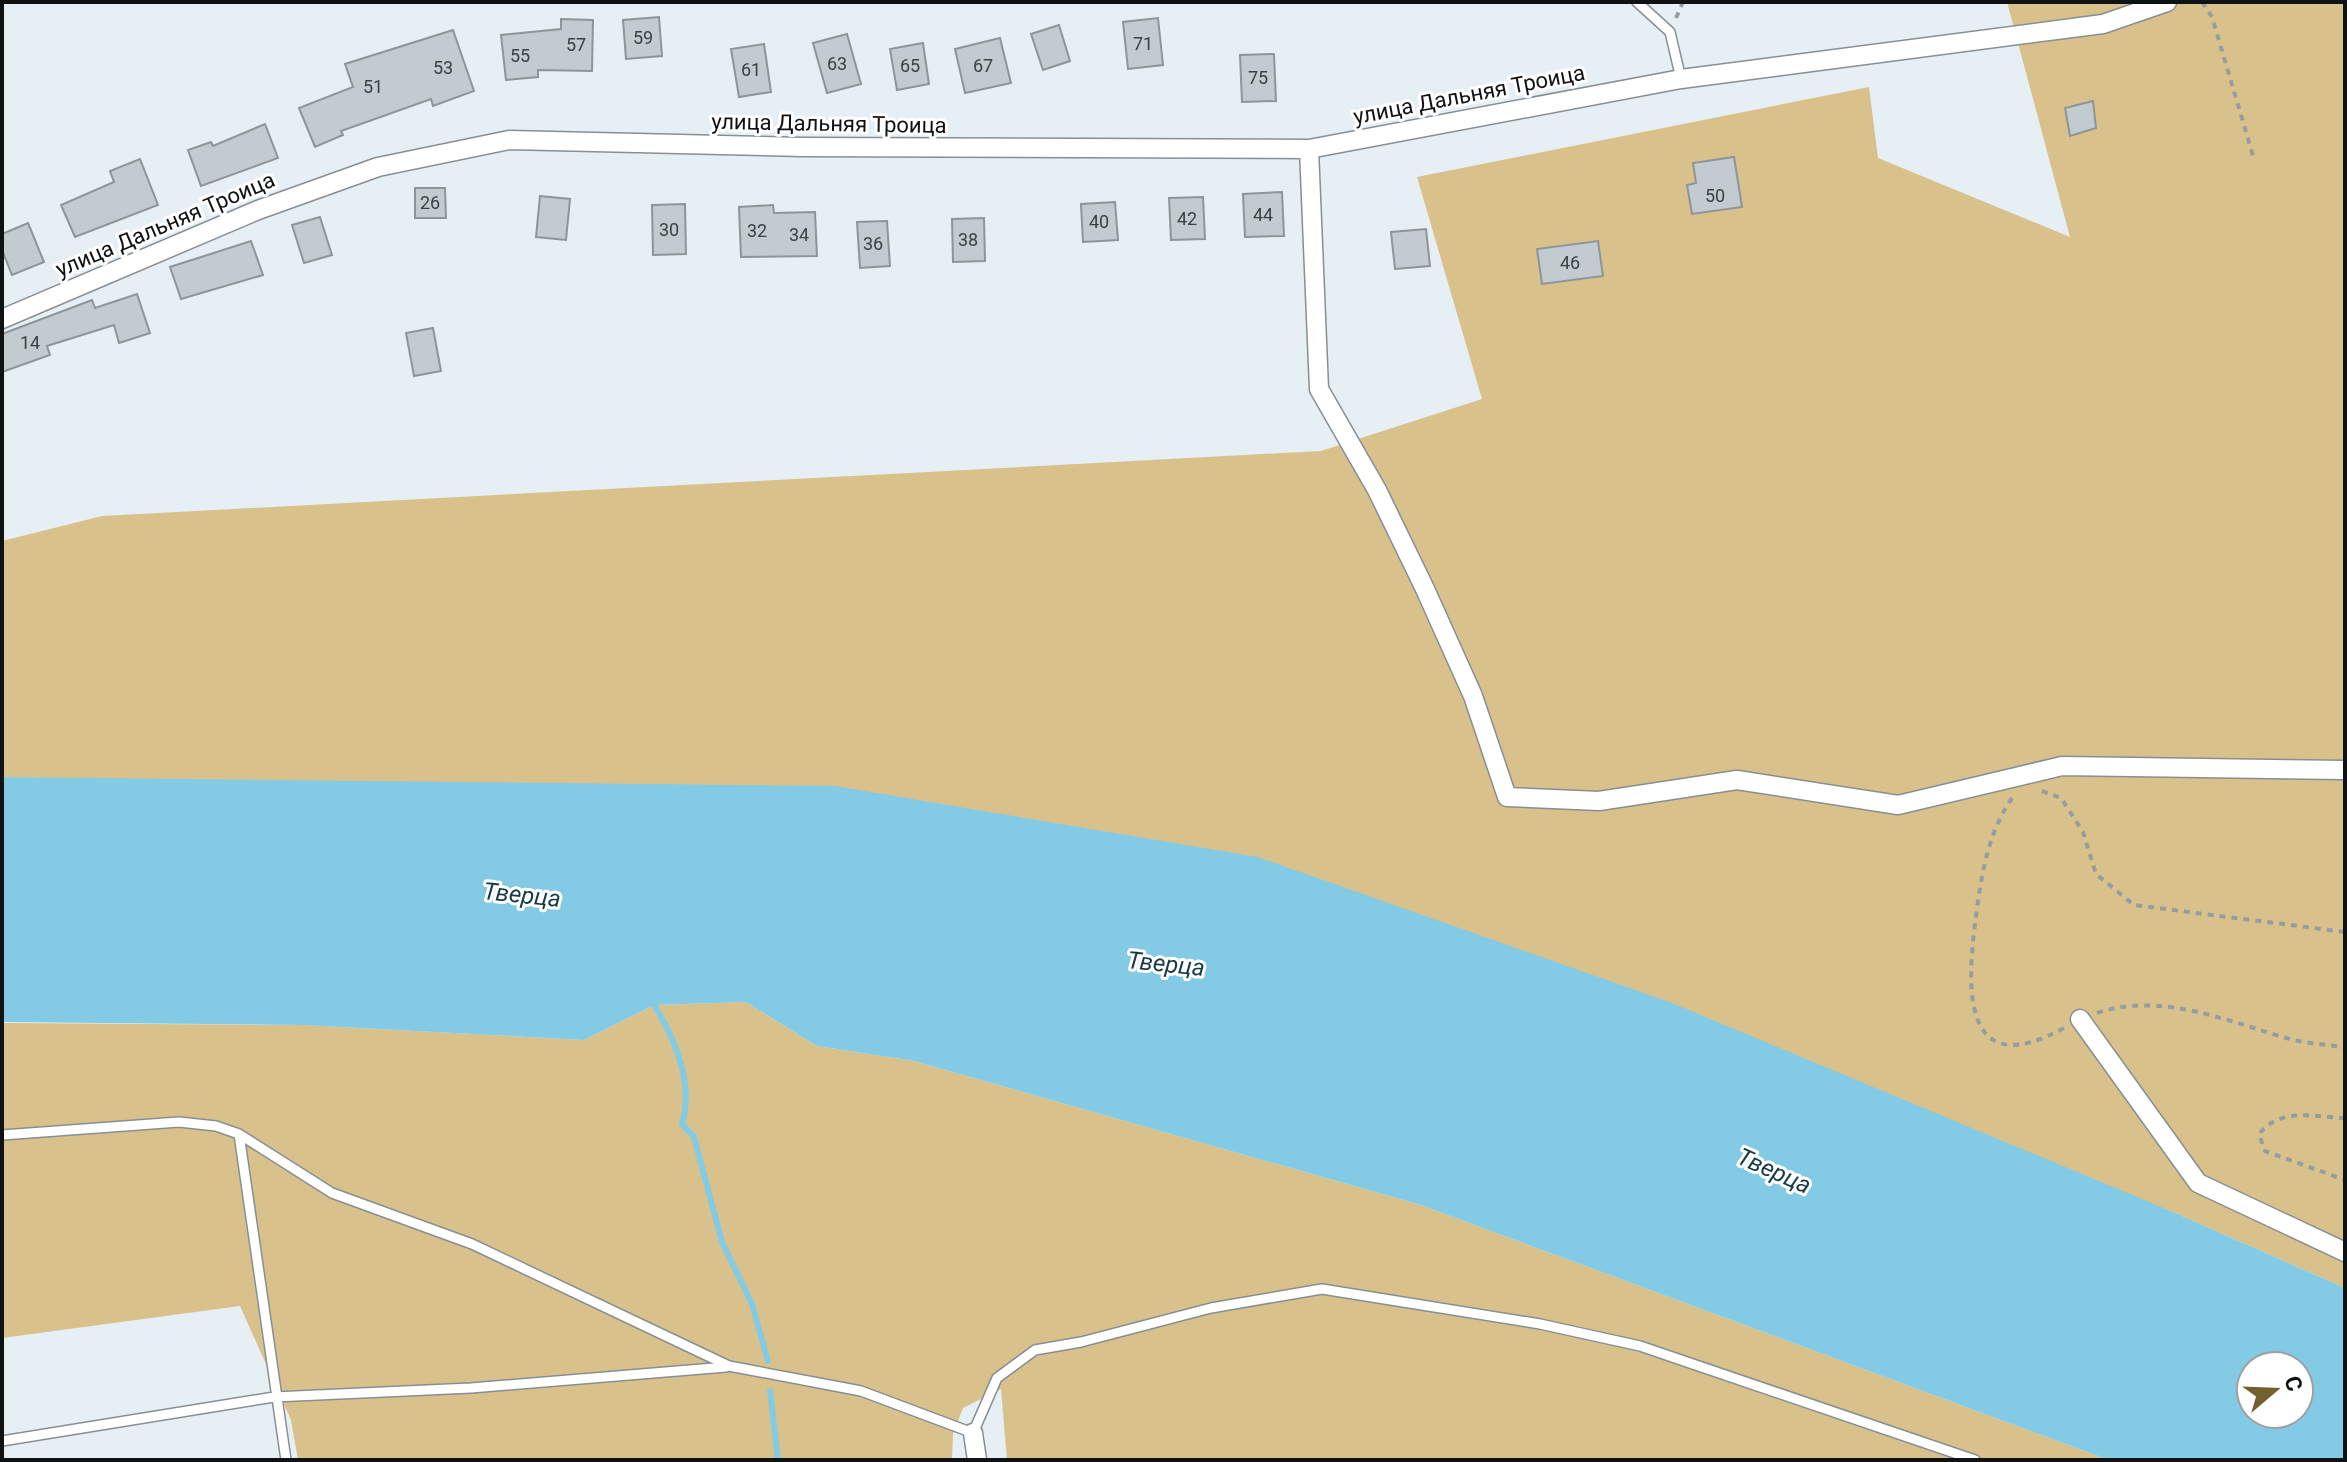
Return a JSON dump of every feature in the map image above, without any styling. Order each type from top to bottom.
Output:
[{"type":"street","name":"улица Дальняя Троица","points":[[2,319],[258,210],[378,167],[509,140],[865,148],[1309,149],[1681,79],[2103,24],[2167,2]]},
{"type":"street","points":[[1309,149],[1319,389],[1377,490],[1425,589],[1473,696],[1507,797],[1599,801],[1737,780],[1898,805],[2062,766],[2345,770]]},
{"type":"street","points":[[2080,1019],[2198,1183],[2345,1252]]},
{"type":"street","points":[[973,1433],[977,1460]]},
{"type":"lane","points":[[1637,2],[1670,32],[1681,79]]},
{"type":"lane","points":[[2,1135],[179,1122],[216,1126],[239,1134],[332,1193],[472,1244],[729,1366],[861,1391],[973,1433],[997,1378],[1035,1350],[1081,1342],[1211,1308],[1322,1289],[1540,1324],[1640,1346],[1975,1460]]},
{"type":"lane","points":[[239,1134],[274,1397],[286,1460]]},
{"type":"lane","points":[[2,1441],[274,1397],[471,1388],[729,1366]]},
{"type":"path","points":[[2202,2],[2212,17],[2254,159]]},
{"type":"path","points":[[2032,788],[2061,798],[2083,832],[2096,874],[2134,905],[2345,932]]},
{"type":"path","points":[[2022,792],[2013,797],[1998,818],[1981,874],[1970,969],[1971,1007],[1983,1032],[2004,1043],[2052,1034],[2080,1019],[2137,1005],[2164,1007],[2292,1039],[2345,1048]]},
{"type":"path","points":[[2345,1118],[2292,1115],[2271,1120],[2259,1134],[2265,1151],[2345,1180]]},
{"type":"shaded area","points":[[2007,2],[2345,2],[2345,1288],[2166,1209],[344,783],[2,777],[2,541],[102,516],[1321,451],[1482,399],[1417,177],[1869,87],[1878,158],[2070,237]]},
{"type":"shaded area","points":[[746,1002],[817,1046],[914,1061],[1421,1205],[2109,1460],[1007,1460],[1001,1389],[963,1408],[953,1434],[952,1460],[298,1460],[291,1420],[240,1306],[2,1338],[2,1023],[303,1025],[584,1040],[654,1005]]},
{"type":"water","name":"Тверца","points":[[2,777],[835,786],[1258,857],[1672,1003],[2166,1209],[2345,1288],[2345,1460],[2109,1460],[1421,1205],[914,1061],[817,1046],[746,1002],[654,1005],[584,1040],[303,1025],[2,1022]]},
{"type":"building","points":[[659,17],[662,56],[626,59],[623,20]]},
{"type":"building","points":[[1158,18],[1163,65],[1128,69],[1123,22]]},
{"type":"building","points":[[561,19],[593,20],[592,71],[538,70],[538,77],[506,80],[501,35],[561,29]]},
{"type":"building","points":[[1059,25],[1070,61],[1043,70],[1031,34]]},
{"type":"building","points":[[453,30],[474,91],[433,106],[431,99],[341,131],[343,135],[315,147],[299,108],[353,87],[345,64]]},
{"type":"building","points":[[847,34],[861,84],[827,93],[813,43]]},
{"type":"building","points":[[1000,38],[1011,83],[965,93],[955,49]]},
{"type":"building","points":[[923,43],[929,84],[897,90],[890,49]]},
{"type":"building","points":[[764,44],[771,92],[739,97],[731,49]]},
{"type":"building","points":[[1274,54],[1276,101],[1242,102],[1240,55]]},
{"type":"building","points":[[2093,101],[2096,128],[2070,136],[2065,108]]},
{"type":"building","points":[[265,124],[278,158],[201,186],[188,150],[211,142],[213,146]]},
{"type":"building","points":[[1734,157],[1742,207],[1692,214],[1687,185],[1696,183],[1693,163]]},
{"type":"building","points":[[140,159],[158,205],[75,237],[61,205],[114,182],[110,171]]},
{"type":"building","points":[[415,188],[445,188],[446,218],[415,218]]},
{"type":"building","points":[[1282,192],[1284,236],[1245,237],[1243,194]]},
{"type":"building","points":[[540,196],[570,199],[566,240],[536,237]]},
{"type":"building","points":[[1203,197],[1205,239],[1171,240],[1169,198]]},
{"type":"building","points":[[1115,202],[1118,240],[1083,242],[1081,204]]},
{"type":"building","points":[[685,204],[686,254],[653,255],[652,205]]},
{"type":"building","points":[[773,205],[774,213],[815,212],[817,256],[741,257],[739,207]]},
{"type":"building","points":[[320,217],[332,255],[304,263],[292,225]]},
{"type":"building","points":[[984,218],[985,261],[953,262],[952,219]]},
{"type":"building","points":[[887,221],[890,266],[860,268],[857,222]]},
{"type":"building","points":[[28,223],[44,262],[12,275],[2,250],[2,234]]},
{"type":"building","points":[[1426,229],[1430,266],[1395,269],[1391,232]]},
{"type":"building","points":[[251,241],[263,275],[181,299],[170,267]]},
{"type":"building","points":[[1598,241],[1603,276],[1542,284],[1537,249]]},
{"type":"building","points":[[137,294],[150,333],[119,343],[114,325],[47,346],[50,355],[2,372],[2,334],[92,300],[95,308]]},
{"type":"building","points":[[433,328],[441,371],[414,376],[406,333]]},
{"type":"waterway","points":[[654,1005],[669,1032],[684,1077],[686,1093],[682,1124],[694,1137],[722,1242],[752,1304],[768,1361]]},
{"type":"waterway","points":[[770,1391],[778,1460]]}]
